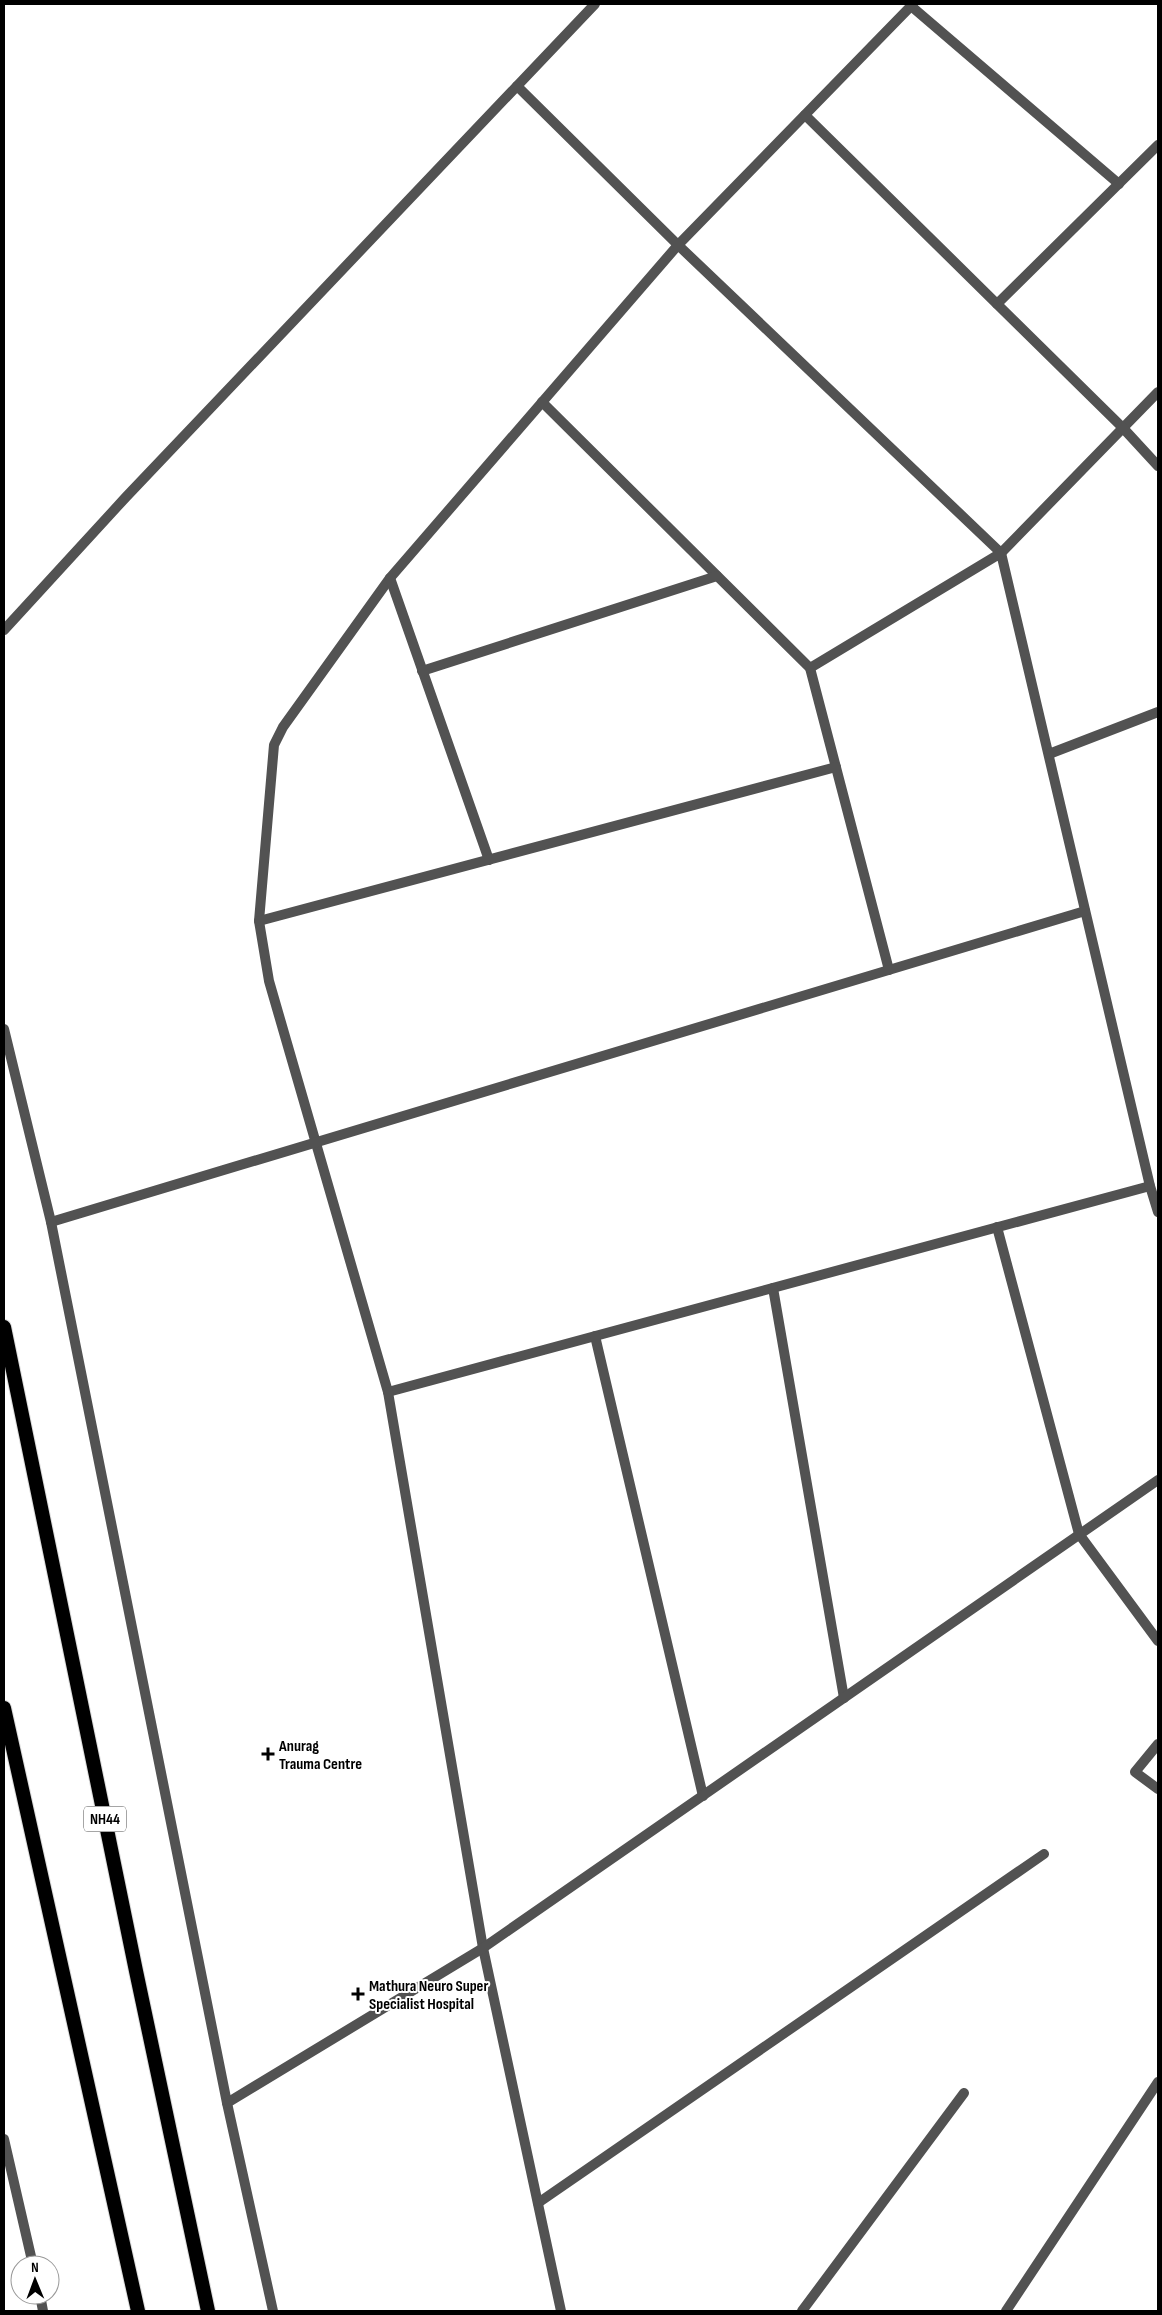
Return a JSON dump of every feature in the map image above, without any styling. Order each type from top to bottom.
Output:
[{"type":"highway","name":"NH44","points":[[4,1327],[208,2311]]},
{"type":"highway","points":[[4,1708],[138,2311]]},
{"type":"street","points":[[4,630],[126,497],[595,4]]},
{"type":"street","points":[[561,2311],[483,1948],[388,1392],[269,981],[259,921],[274,745],[283,727],[390,578],[678,245],[912,5],[1119,184]]},
{"type":"street","points":[[516,86],[678,245],[1001,553],[1150,1186],[1158,1212]]},
{"type":"street","points":[[805,115],[1123,428],[1158,466]]},
{"type":"street","points":[[997,304],[1158,145]]},
{"type":"street","points":[[810,668],[1001,553],[1158,392]]},
{"type":"street","points":[[542,402],[810,668],[889,970]]},
{"type":"street","points":[[422,671],[717,576]]},
{"type":"street","points":[[390,578],[489,860]]},
{"type":"street","points":[[1048,754],[1158,712]]},
{"type":"street","points":[[259,921],[836,767]]},
{"type":"street","points":[[51,1222],[1085,911]]},
{"type":"street","points":[[4,1029],[51,1222],[227,2103],[273,2311]]},
{"type":"street","points":[[388,1392],[1150,1186]]},
{"type":"street","points":[[997,1227],[1079,1534],[1158,1641]]},
{"type":"street","points":[[773,1288],[844,1698]]},
{"type":"street","points":[[595,1336],[703,1796]]},
{"type":"street","points":[[227,2103],[483,1948],[1158,1480]]},
{"type":"street","points":[[1158,1744],[1135,1772],[1158,1789]]},
{"type":"street","points":[[538,2203],[1044,1854]]},
{"type":"street","points":[[1006,2311],[1158,2082]]},
{"type":"street","points":[[802,2311],[964,2093]]},
{"type":"street","points":[[4,2139],[31,2255]]},
{"type":"place","name":"Anurag Trauma Centre","points":[[268,1754]]},
{"type":"place","name":"Mathura Neuro Super Specialist Hospital","points":[[358,1994]]}]
